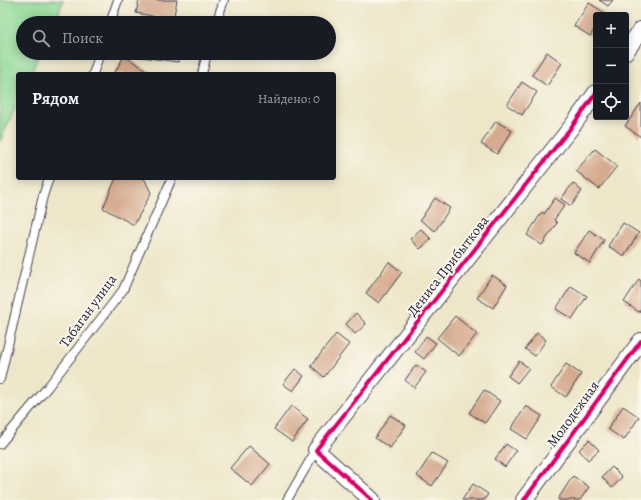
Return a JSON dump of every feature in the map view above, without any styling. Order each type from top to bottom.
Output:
[{"type":"street","points":[[628,48],[641,30]]},
{"type":"street","name":"Дениса Прибыткова","points":[[316,450],[563,138],[593,97]]},
{"type":"street","name":"Молодежная","points":[[524,500],[641,341]]},
{"type":"street","points":[[316,450],[372,500]]},
{"type":"lane","points":[[112,16],[118,0]]},
{"type":"lane","points":[[218,16],[224,0]]},
{"type":"lane","points":[[94,72],[98,60]]},
{"type":"lane","points":[[202,72],[205,60]]},
{"type":"lane","points":[[0,378],[43,196],[48,180]]},
{"type":"lane","name":"Табаган улица","points":[[0,444],[47,388],[123,290],[171,180]]},
{"type":"lane","points":[[287,500],[316,450]]},
{"type":"green space","points":[[0,0],[64,0],[57,16],[16,16],[16,60],[37,60],[32,72],[16,72],[16,106],[0,142]]},
{"type":"building","points":[[139,0],[177,0],[174,16],[152,16],[136,13]]},
{"type":"building","points":[[599,0],[613,0],[608,6]]},
{"type":"building","points":[[589,3],[603,12],[593,12],[593,32],[590,36],[574,26]]},
{"type":"building","points":[[547,52],[562,63],[547,86],[532,75]]},
{"type":"building","points":[[122,60],[130,60],[150,72],[115,72]]},
{"type":"building","points":[[163,60],[178,60],[178,62]]},
{"type":"building","points":[[522,82],[537,92],[522,115],[507,105]]},
{"type":"building","points":[[641,103],[641,137],[625,126]]},
{"type":"building","points":[[496,121],[512,131],[497,154],[481,144]]},
{"type":"building","points":[[595,149],[617,166],[599,189],[576,171]]},
{"type":"building","points":[[115,180],[145,180],[151,193],[134,225],[103,208]]},
{"type":"building","points":[[573,183],[582,191],[571,206],[561,199]]},
{"type":"building","points":[[435,198],[450,208],[435,231],[420,220]]},
{"type":"building","points":[[555,198],[565,205],[554,220],[557,223],[542,245],[527,235],[542,212],[544,214]]},
{"type":"building","points":[[623,223],[639,233],[624,256],[608,246]]},
{"type":"building","points":[[421,229],[431,239],[420,249],[410,239]]},
{"type":"building","points":[[589,230],[604,240],[590,263],[574,253]]},
{"type":"building","points":[[389,262],[402,272],[379,303],[366,293]]},
{"type":"building","points":[[492,275],[507,285],[493,308],[477,298]]},
{"type":"building","points":[[639,279],[641,281],[641,309],[639,312],[624,302]]},
{"type":"building","points":[[571,286],[587,296],[572,319],[556,309]]},
{"type":"building","points":[[356,313],[366,324],[355,334],[346,324]]},
{"type":"building","points":[[455,316],[477,334],[459,356],[437,338]]},
{"type":"building","points":[[537,333],[546,340],[535,356],[525,349]]},
{"type":"building","points":[[336,334],[349,344],[324,377],[311,366]]},
{"type":"building","points":[[426,336],[436,343],[424,359],[415,352]]},
{"type":"building","points":[[519,361],[529,368],[517,383],[508,376]]},
{"type":"building","points":[[566,364],[581,374],[566,397],[551,387]]},
{"type":"building","points":[[416,365],[426,372],[414,388],[405,380]]},
{"type":"building","points":[[295,369],[304,376],[293,391],[283,384]]},
{"type":"building","points":[[484,390],[500,401],[485,423],[469,413]]},
{"type":"building","points":[[291,406],[308,419],[292,442],[274,429]]},
{"type":"building","points":[[526,406],[542,416],[527,439],[511,429]]},
{"type":"building","points":[[623,406],[639,417],[624,440],[608,429]]},
{"type":"building","points":[[390,415],[406,425],[390,448],[375,438]]},
{"type":"building","points":[[589,440],[599,450],[588,460],[579,450]]},
{"type":"building","points":[[506,444],[516,451],[505,467],[495,459]]},
{"type":"building","points":[[249,446],[270,464],[252,486],[230,468]]},
{"type":"building","points":[[432,453],[448,463],[432,486],[417,476]]},
{"type":"building","points":[[612,467],[622,477],[612,488],[602,477]]},
{"type":"building","points":[[573,476],[589,487],[580,500],[559,500],[558,499]]},
{"type":"building","points":[[473,484],[488,494],[484,500],[462,500]]},
{"type":"cycle path","points":[[372,500],[316,450],[573,125],[593,97]]},
{"type":"cycle path","points":[[524,500],[641,341]]}]
